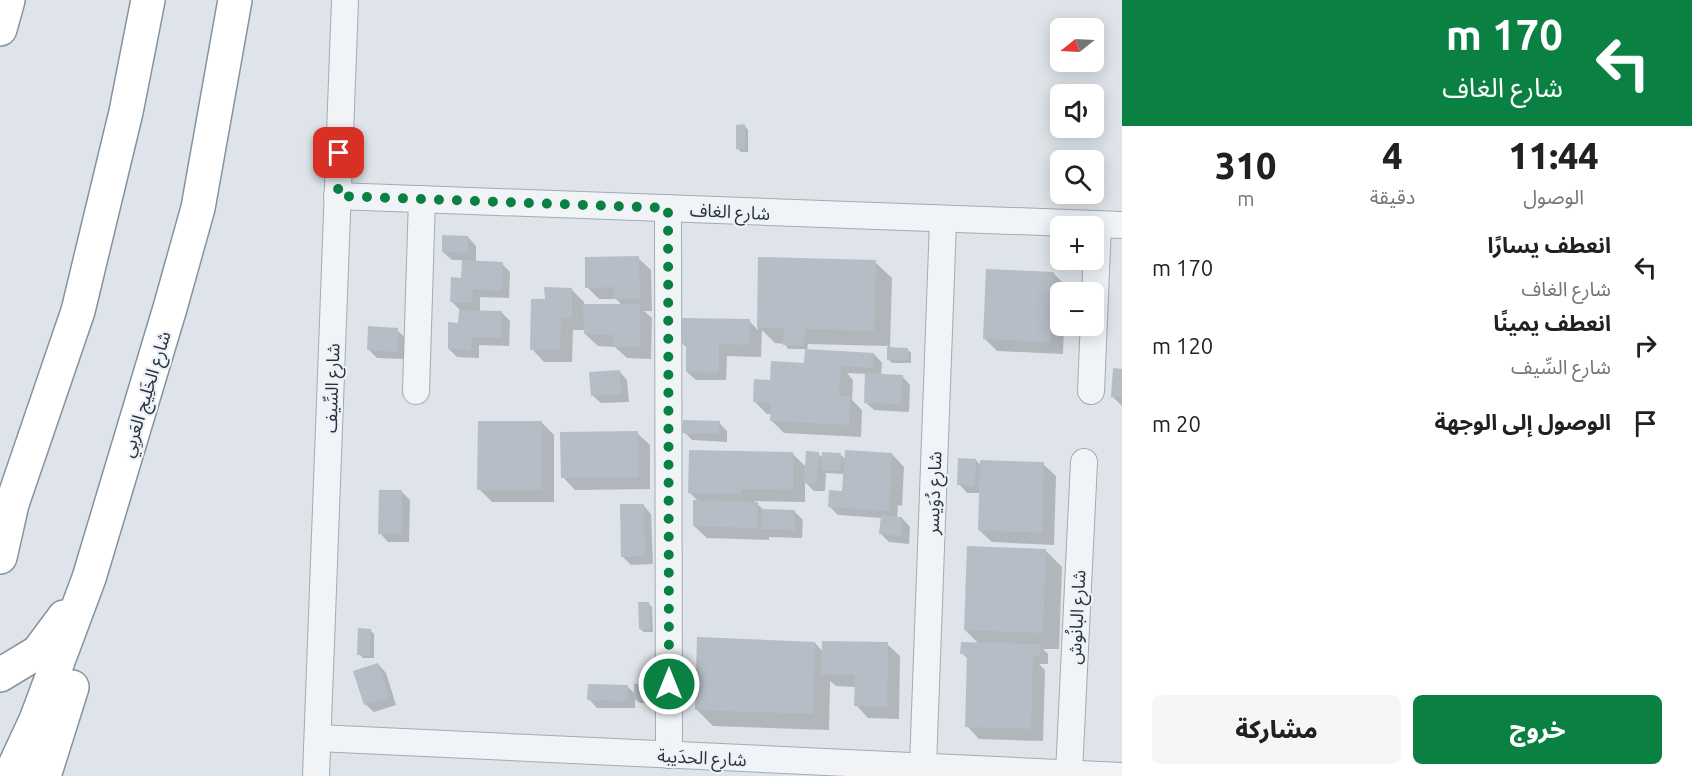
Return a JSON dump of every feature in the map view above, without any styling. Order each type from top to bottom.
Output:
[{"type":"highway","points":[[0,29],[8,0]]},
{"type":"highway","points":[[0,557],[6,514],[78,311],[126,112],[148,0]]},
{"type":"highway","name":"شارع الخَلِيج العَربِي","points":[[10,776],[36,720],[89,578],[170,309],[198,208],[235,0]]},
{"type":"highway","points":[[44,776],[169,389],[176,338],[170,309]]},
{"type":"highway","points":[[0,675],[38,652],[89,578]]},
{"type":"street","name":"شارع السِّيف","points":[[316,776],[345,0]]},
{"type":"street","name":"شارع الغاف","points":[[338,196],[943,221],[1110,225]]},
{"type":"street","points":[[416,391],[422,199]]},
{"type":"street","points":[[668,208],[669,755]]},
{"type":"street","name":"شارع دُوَيسر","points":[[923,766],[943,221]]},
{"type":"street","points":[[1091,391],[1110,225]]},
{"type":"street","name":"شارع البانُوش","points":[[1069,773],[1083,462]]},
{"type":"street","name":"شارع الحدَيبة","points":[[318,738],[669,755],[778,768],[923,766],[1108,775]]},
{"type":"building","points":[[745,124],[745,149],[736,149],[736,125]]},
{"type":"building","points":[[442,235],[468,236],[468,253],[442,252]]},
{"type":"building","points":[[639,256],[640,299],[614,299],[614,287],[585,288],[585,257]]},
{"type":"building","points":[[758,257],[876,260],[874,331],[805,329],[804,346],[783,345],[784,328],[757,328]]},
{"type":"building","points":[[462,260],[503,262],[502,291],[473,289],[472,303],[450,302],[451,277],[461,278]]},
{"type":"building","points":[[986,269],[1054,272],[1054,282],[1050,282],[1051,342],[983,339]]},
{"type":"building","points":[[544,287],[572,288],[572,318],[561,318],[560,350],[530,350],[531,299],[545,299]]},
{"type":"building","points":[[583,304],[640,304],[640,347],[613,347],[613,335],[584,334]]},
{"type":"building","points":[[459,310],[502,311],[501,338],[472,337],[471,350],[448,349],[448,322],[458,323]]},
{"type":"building","points":[[681,318],[750,319],[749,345],[719,344],[719,373],[686,372],[686,344],[680,344]]},
{"type":"building","points":[[368,326],[398,328],[397,352],[367,350]]},
{"type":"building","points":[[887,347],[908,348],[908,360],[887,360]]},
{"type":"building","points":[[805,349],[874,353],[873,368],[841,366],[839,396],[850,396],[849,425],[770,421],[771,403],[753,402],[754,379],[770,380],[771,361],[804,363]]},
{"type":"building","points":[[1113,368],[1122,369],[1122,398],[1111,397]]},
{"type":"building","points":[[620,370],[621,394],[591,396],[589,372]]},
{"type":"building","points":[[865,373],[903,375],[901,404],[864,403]]},
{"type":"building","points":[[683,420],[720,421],[719,434],[682,433]]},
{"type":"building","points":[[478,421],[542,421],[542,490],[477,490]]},
{"type":"building","points":[[638,431],[639,477],[561,478],[560,432]]},
{"type":"building","points":[[689,450],[793,452],[793,490],[741,489],[741,494],[688,493]]},
{"type":"building","points":[[845,450],[892,453],[889,511],[828,507],[829,490],[842,491]]},
{"type":"building","points":[[806,451],[819,452],[817,484],[804,483]]},
{"type":"building","points":[[822,452],[841,453],[840,471],[821,470]]},
{"type":"building","points":[[958,458],[976,459],[975,486],[957,485]]},
{"type":"building","points":[[980,460],[1044,462],[1042,533],[978,530]]},
{"type":"building","points":[[379,490],[402,490],[402,534],[378,534]]},
{"type":"building","points":[[693,500],[758,502],[757,528],[693,526]]},
{"type":"building","points":[[620,504],[644,504],[645,556],[621,557]]},
{"type":"building","points":[[762,509],[795,510],[795,530],[761,529]]},
{"type":"building","points":[[881,515],[902,517],[901,536],[879,534]]},
{"type":"building","points":[[967,546],[1046,549],[1043,633],[964,630]]},
{"type":"building","points":[[638,602],[649,602],[650,629],[639,629]]},
{"type":"building","points":[[358,628],[371,629],[370,655],[357,655]]},
{"type":"building","points":[[697,637],[815,642],[813,714],[695,710]]},
{"type":"building","points":[[822,641],[888,642],[887,707],[854,706],[855,675],[821,674]]},
{"type":"building","points":[[961,642],[1041,644],[1040,656],[1033,656],[1031,729],[965,727],[967,654],[960,654]]},
{"type":"building","points":[[378,663],[389,697],[364,705],[353,671]]},
{"type":"building","points":[[649,683],[650,699],[634,700],[634,684]]},
{"type":"building","points":[[588,684],[628,685],[627,701],[587,700]]},
{"type":"route","points":[[339,153],[338,196],[668,208],[669,684]]}]
